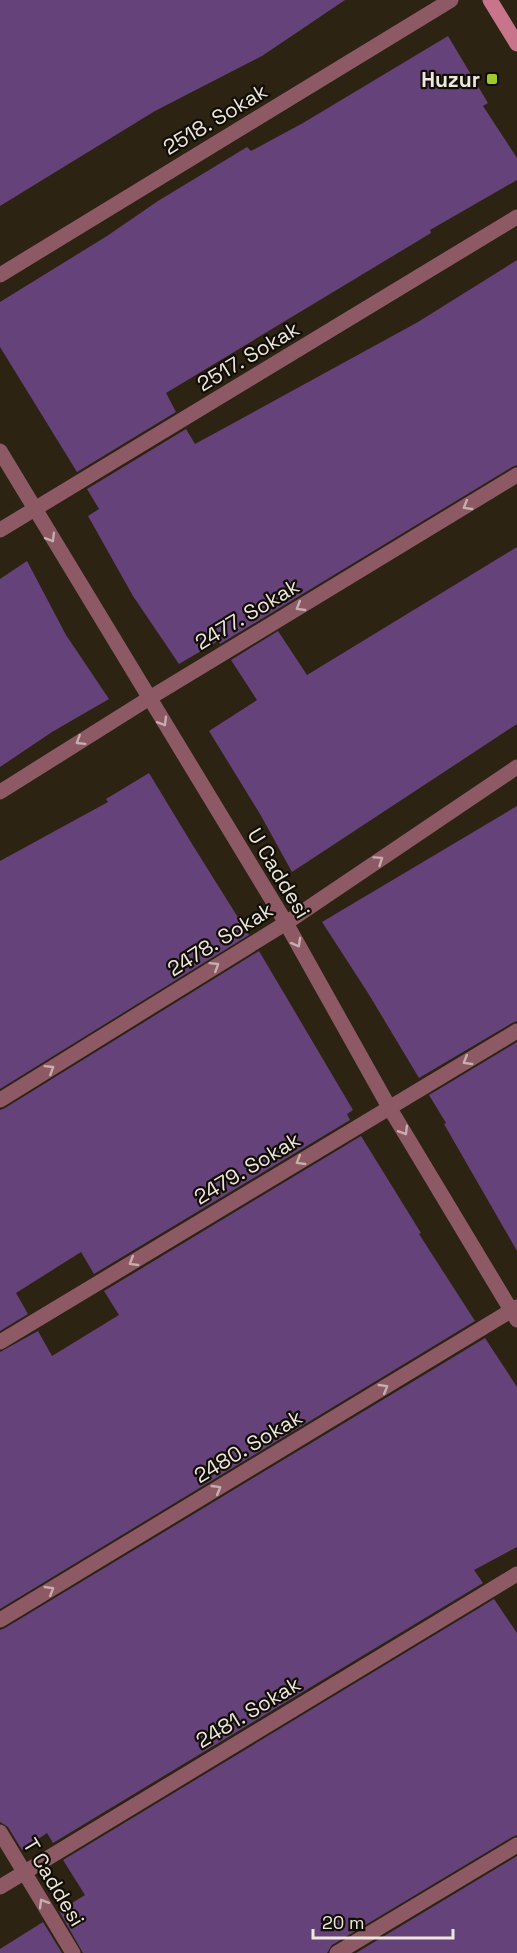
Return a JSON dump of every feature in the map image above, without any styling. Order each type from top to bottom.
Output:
[{"type":"main road","points":[[490,0],[517,44]]},
{"type":"street","name":"2518. Sokak","points":[[0,275],[451,0]]},
{"type":"street","name":"2517. Sokak","points":[[0,530],[517,217]]},
{"type":"street","name":"U Caddesi","points":[[0,451],[148,699],[286,923],[389,1107],[515,1313]]},
{"type":"street","name":"2477. Sokak","points":[[0,792],[148,699],[517,475]]},
{"type":"street","name":"2478. Sokak","points":[[0,1100],[286,923],[517,767]]},
{"type":"street","name":"2479. Sokak","points":[[0,1342],[517,1031]]},
{"type":"street","name":"2480. Sokak","points":[[0,1620],[515,1313]]},
{"type":"street","name":"2481. Sokak","points":[[0,1887],[517,1574]]},
{"type":"street","name":"T Caddesi","points":[[0,1832],[73,1953]]},
{"type":"street","points":[[337,1953],[517,1845]]},
{"type":"building","points":[[0,0],[345,0],[262,56],[155,111],[0,206]]},
{"type":"building","points":[[448,36],[488,103],[483,106],[517,158],[517,180],[430,230],[431,233],[166,393],[176,412],[77,472],[0,347],[0,302],[247,147],[251,151],[303,123]]},
{"type":"building","points":[[517,260],[517,465],[220,644],[218,641],[179,664],[133,596],[88,516],[99,509],[87,489],[186,429],[195,444],[418,322]]},
{"type":"building","points":[[517,547],[517,724],[292,872],[260,814],[209,731],[257,700],[231,660],[278,631],[307,675]]},
{"type":"building","points":[[27,561],[66,635],[109,699],[52,732],[0,767],[0,579]]},
{"type":"building","points":[[149,773],[249,935],[0,1089],[0,861],[108,802],[106,799]]},
{"type":"building","points":[[517,806],[517,1021],[419,1078],[322,922]]},
{"type":"building","points":[[259,951],[353,1110],[347,1114],[350,1120],[94,1274],[81,1252],[16,1293],[28,1314],[0,1331],[0,1110]]},
{"type":"building","points":[[517,1042],[517,1251],[429,1095]]},
{"type":"building","points":[[361,1136],[421,1233],[419,1234],[475,1321],[0,1609],[0,1352],[38,1331],[52,1356],[119,1315],[104,1291]]},
{"type":"building","points":[[485,1338],[517,1387],[517,1547],[474,1570],[483,1583],[53,1843],[47,1833],[22,1850],[8,1827],[0,1822],[0,1630]]},
{"type":"building","points":[[494,1599],[517,1633],[517,1835],[332,1945],[327,1953],[83,1953],[59,1911],[85,1895],[63,1860]]},
{"type":"building","points":[[517,1856],[517,1953],[356,1953]]},
{"type":"building","points":[[43,1922],[62,1953],[0,1953],[0,1949]]},
{"type":"place","name":"Huzur","points":[[492,79]]}]
